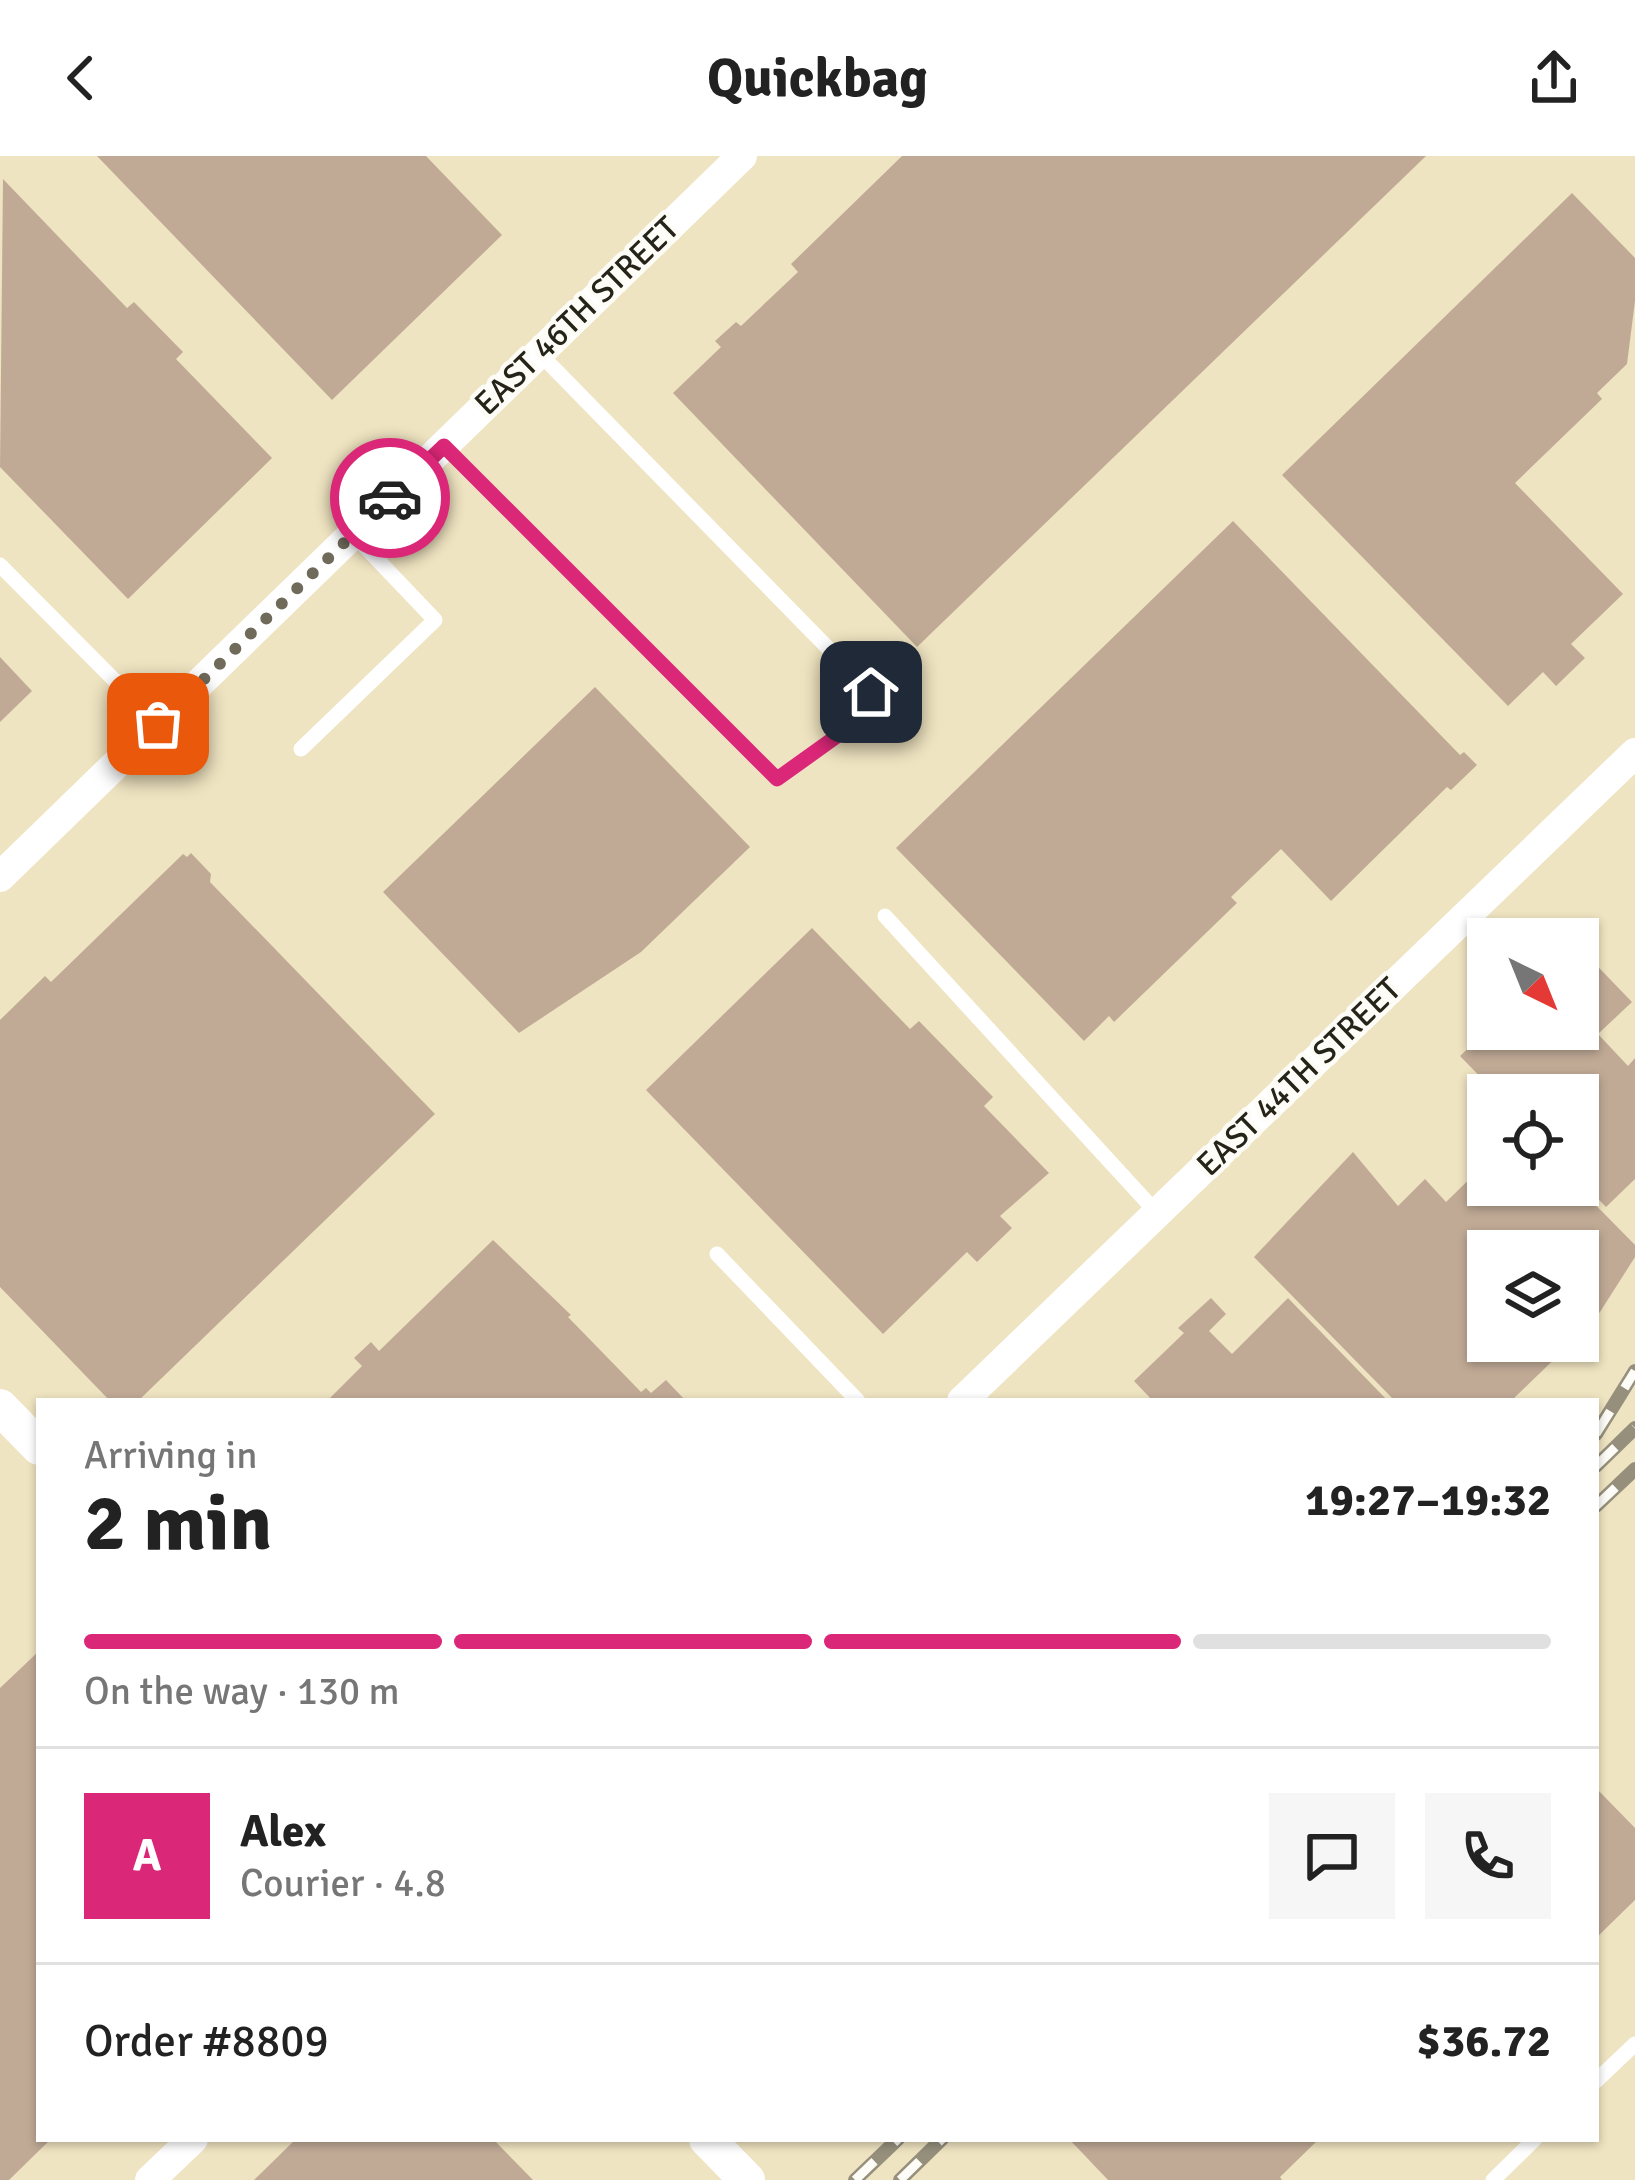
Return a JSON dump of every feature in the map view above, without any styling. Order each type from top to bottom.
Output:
[{"type":"street","name":"EAST 46TH STREET","points":[[0,877],[742,156]]},
{"type":"street","name":"EAST 44TH STREET","points":[[965,1398],[1635,753]]},
{"type":"street","points":[[0,1407],[36,1444]]},
{"type":"street","points":[[150,2180],[190,2142]]},
{"type":"street","points":[[710,2142],[746,2180]]},
{"type":"lane","points":[[444,446],[777,779],[844,731],[871,692],[539,352]]},
{"type":"lane","points":[[302,749],[435,620],[353,534]]},
{"type":"lane","points":[[0,565],[158,724]]},
{"type":"lane","points":[[884,916],[1157,1214]]},
{"type":"lane","points":[[717,1254],[855,1398]]},
{"type":"lane","points":[[1599,2078],[1635,2044]]},
{"type":"lane","points":[[1492,2180],[1532,2142]]},
{"type":"shaded area","points":[[0,156],[1635,156],[1635,2180],[0,2180]]},
{"type":"building","points":[[97,156],[426,156],[502,235],[332,400]]},
{"type":"building","points":[[902,156],[1426,156],[917,647],[673,393],[721,347],[715,341],[736,322],[741,326],[798,272],[791,264]]},
{"type":"building","points":[[3,179],[127,308],[134,302],[183,352],[176,359],[272,458],[128,599],[0,467]]},
{"type":"building","points":[[1572,193],[1635,258],[1627,364],[1597,393],[1602,399],[1515,483],[1623,594],[1571,644],[1585,658],[1556,686],[1543,672],[1508,706],[1282,475]]},
{"type":"building","points":[[1233,521],[1460,755],[1464,752],[1477,765],[1451,790],[1447,787],[1331,901],[1281,849],[1231,897],[1237,903],[1114,1022],[1109,1016],[1084,1041],[896,848]]},
{"type":"building","points":[[0,657],[32,691],[0,722]]},
{"type":"building","points":[[595,687],[750,847],[641,952],[519,1033],[383,892]]},
{"type":"building","points":[[191,853],[211,874],[210,882],[435,1114],[141,1398],[107,1398],[0,1287],[0,1020],[45,976],[51,982],[183,854]]},
{"type":"building","points":[[812,928],[910,1029],[919,1021],[993,1097],[984,1106],[1049,1173],[1000,1216],[1012,1228],[977,1262],[967,1252],[883,1334],[646,1090]]},
{"type":"building","points":[[1599,968],[1632,1002],[1599,1033]]},
{"type":"building","points":[[1599,1035],[1628,1066],[1635,1058],[1635,1179],[1606,1207],[1599,1200],[1599,1074],[1478,1074],[1460,1056],[1467,1049],[1599,1050]]},
{"type":"building","points":[[1353,1152],[1398,1206],[1425,1179],[1446,1202],[1467,1182],[1467,1206],[1597,1206],[1635,1245],[1635,1257],[1599,1313],[1599,1230],[1467,1230],[1467,1362],[1551,1362],[1514,1398],[1392,1398],[1254,1257]]},
{"type":"building","points":[[493,1240],[641,1392],[646,1388],[651,1393],[666,1380],[683,1398],[330,1398],[362,1366],[354,1358],[371,1342],[379,1351]]},
{"type":"building","points":[[1211,1298],[1226,1314],[1209,1331],[1232,1354],[1288,1298],[1385,1398],[1150,1398],[1134,1381],[1184,1333],[1178,1328]]},
{"type":"building","points":[[36,1654],[36,2142],[48,2142],[9,2180],[0,2180],[0,1688]]},
{"type":"building","points":[[1599,1791],[1635,1828],[1635,1900],[1599,1935]]},
{"type":"building","points":[[293,2142],[496,2142],[533,2180],[254,2180]]},
{"type":"building","points":[[1072,2142],[1316,2142],[1282,2180],[1108,2180]]},
{"type":"railway","points":[[1599,1429],[1635,1371]]},
{"type":"railway","points":[[1599,1463],[1635,1428]]},
{"type":"railway","points":[[1599,1503],[1635,1469]]},
{"type":"railway","points":[[855,2180],[895,2142]]},
{"type":"railway","points":[[900,2180],[939,2142]]},
{"type":"way so far","points":[[158,724],[390,498]]},
{"type":"route","points":[[390,498],[444,446],[777,779],[844,731],[871,692]]}]
